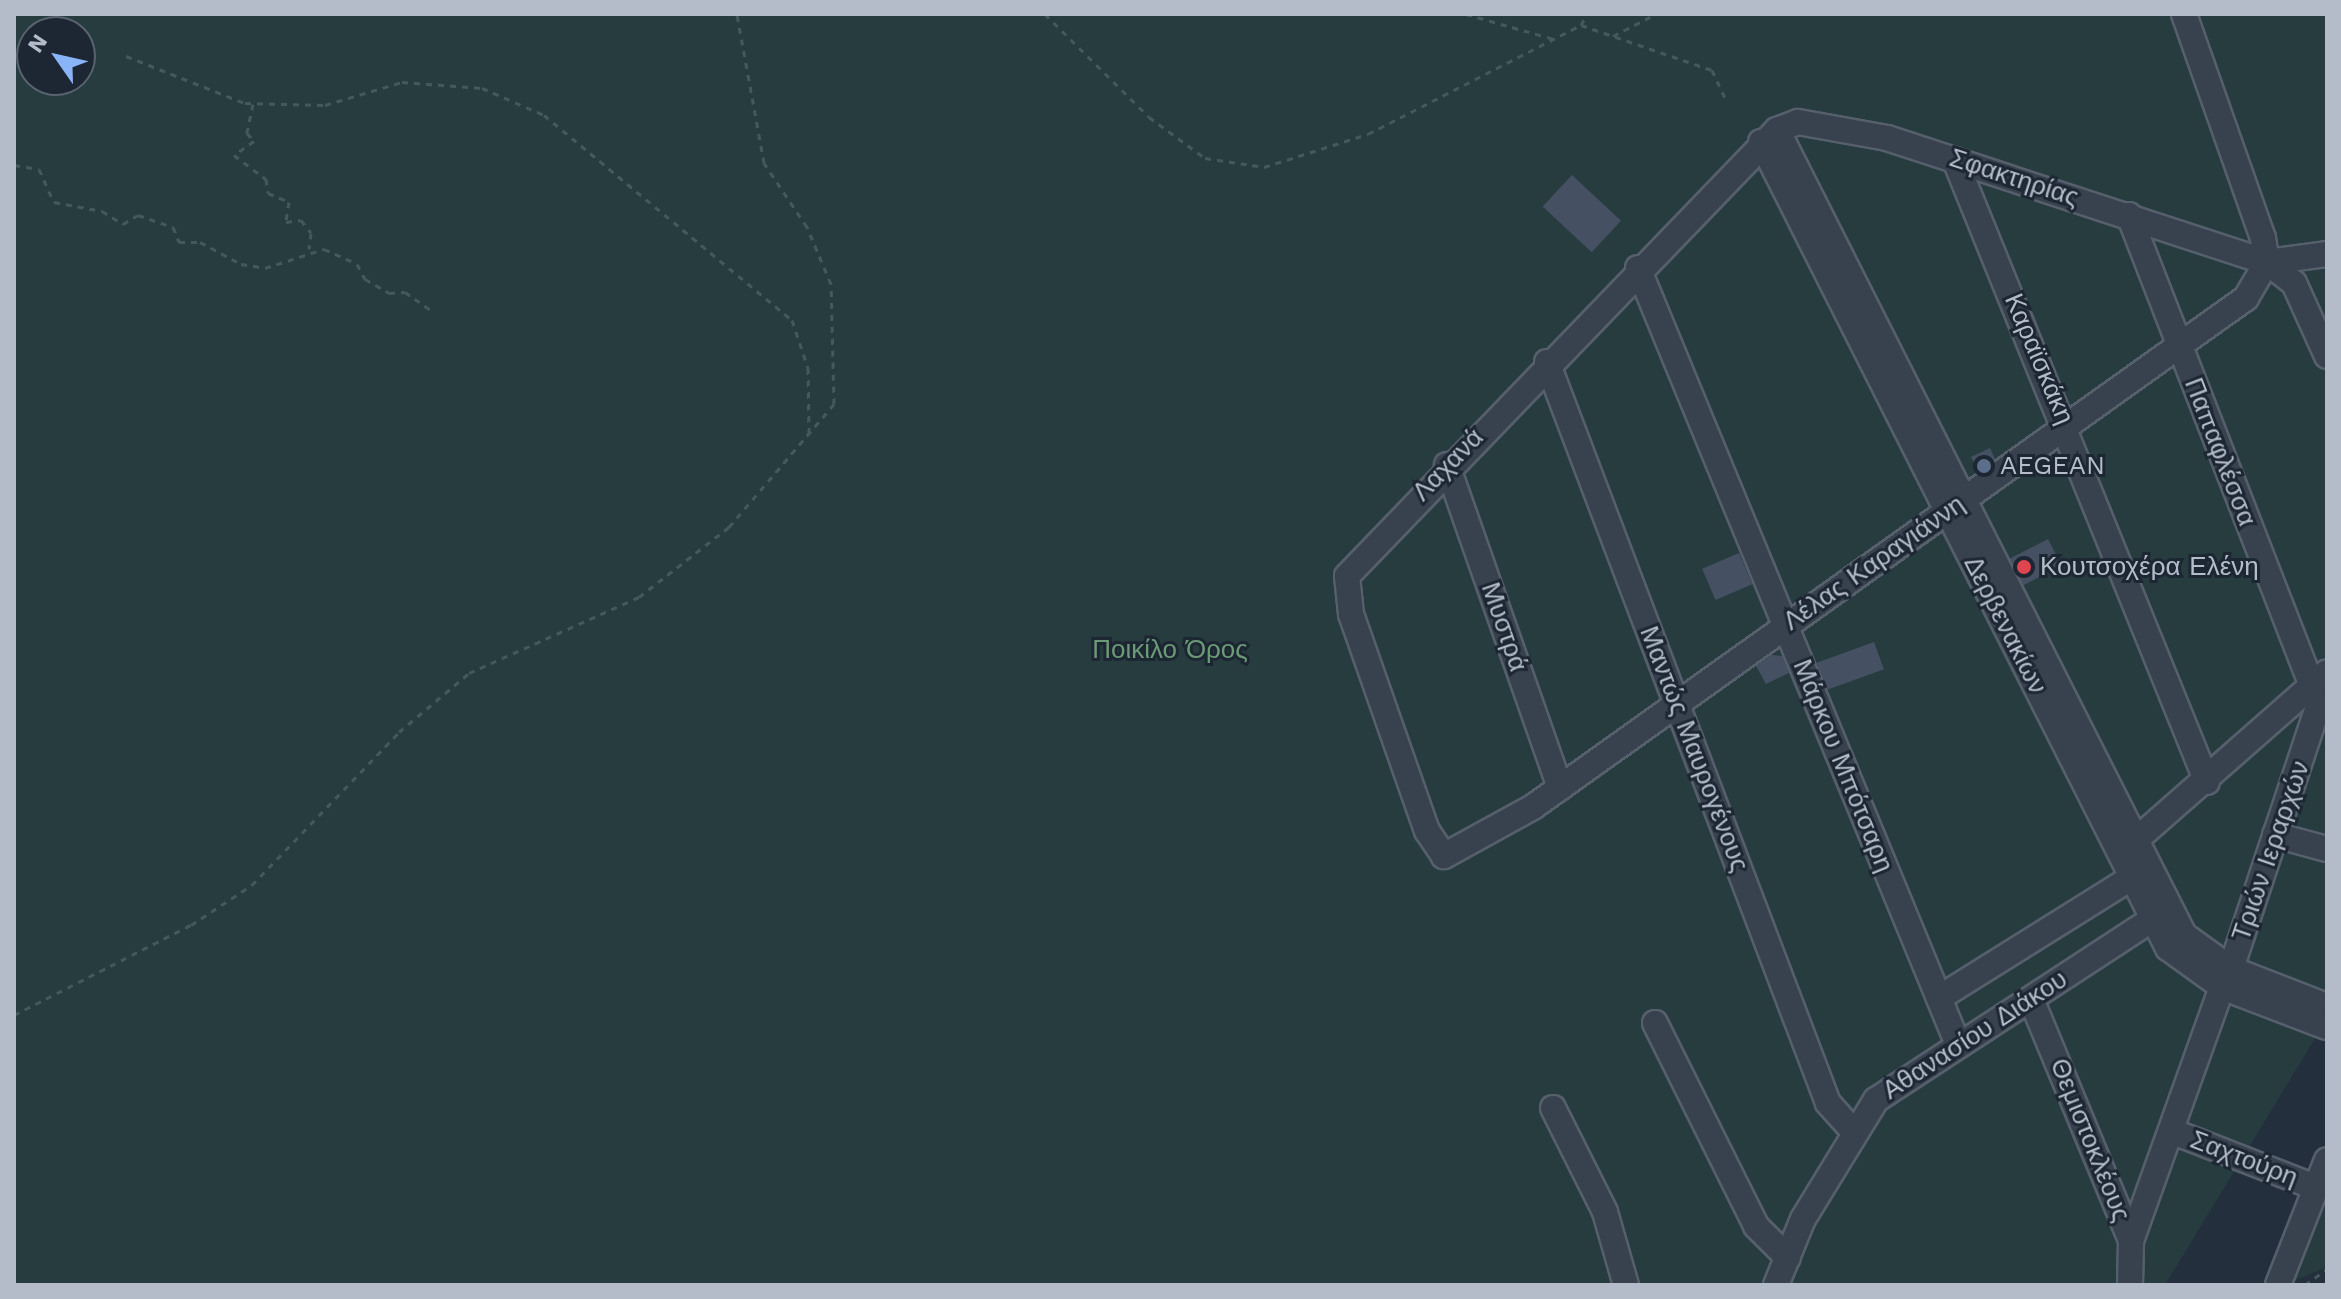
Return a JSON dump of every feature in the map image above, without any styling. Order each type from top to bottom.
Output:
[{"type":"street","points":[[2184,14],[2255,201],[2267,262],[2294,283],[2327,356]]},
{"type":"street","name":"Σφακτηρίας","points":[[1769,136],[1819,123],[1955,160],[2267,262]]},
{"type":"street","name":"Λαχανά","points":[[1444,856],[1427,831],[1383,713],[1351,614],[1347,576],[1447,465],[1769,136]]},
{"type":"street","name":"Δερβενακίων","points":[[1769,136],[2162,913],[2184,964],[2327,1006]]},
{"type":"street","name":"Καραϊσκάκη","points":[[1955,160],[2066,424],[2207,782]]},
{"type":"street","name":"Παπαφλέσσα","points":[[2129,215],[2179,346],[2321,693]]},
{"type":"street","points":[[2267,262],[2327,254]]},
{"type":"street","name":"Λέλας Καραγιάννη","points":[[1444,856],[1560,788],[1785,624],[1956,507],[2066,424],[2246,298],[2267,262]]},
{"type":"street","name":"Μάρκου Μπότσαρη","points":[[1638,268],[1957,1042]]},
{"type":"street","name":"Μαντώς Μαυρογένους","points":[[1547,362],[1828,1103],[1852,1130]]},
{"type":"street","name":"Μυστρά","points":[[1447,465],[1560,788]]},
{"type":"street","name":"Δερβενακίων","points":[[1956,507],[2136,840],[2141,872]]},
{"type":"street","points":[[2136,840],[2321,693]]},
{"type":"street","name":"Τριών Ιεραρχών","points":[[2131,1241],[2227,978],[2321,693]]},
{"type":"street","points":[[2275,835],[2327,849]]},
{"type":"street","name":"Αθανασίου Διάκου","points":[[1939,998],[2141,872]]},
{"type":"street","name":"Αθανασίου Διάκου","points":[[1776,1285],[1852,1130],[1876,1100],[1957,1042],[2031,999],[2162,913]]},
{"type":"street","name":"Δερβενακίων","points":[[2227,978],[2327,1027]]},
{"type":"street","name":"Θεμιστοκλέους","points":[[2031,999],[2131,1241],[2130,1285]]},
{"type":"street","points":[[1655,1023],[1756,1226],[1788,1258]]},
{"type":"street","points":[[1553,1108],[1605,1212],[1626,1285]]},
{"type":"street","name":"Σαχτούρη","points":[[2171,1131],[2317,1188]]},
{"type":"street","points":[[2278,1285],[2327,1160]]},
{"type":"path","points":[[14,1015],[191,925],[252,885],[399,732],[469,673],[639,597],[729,527],[834,404],[831,284],[807,227],[764,163],[737,14]]},
{"type":"path","points":[[1045,14],[1149,117],[1205,158],[1264,167],[1368,134],[1581,25],[1587,14]]},
{"type":"path","points":[[1466,14],[1554,39]]},
{"type":"path","points":[[1613,36],[1656,14]]},
{"type":"path","points":[[1581,25],[1712,70],[1726,100]]},
{"type":"path","points":[[126,56],[181,83],[253,104],[325,105],[402,82],[482,88],[544,115],[792,320],[808,368],[809,434]]},
{"type":"path","points":[[14,165],[39,169],[54,202],[102,211],[123,224],[138,215],[173,227],[179,242],[200,242],[241,264],[293,263],[309,249],[311,233],[301,220],[286,222],[289,202],[268,193],[266,179],[234,155],[254,141],[247,133],[253,104]]},
{"type":"path","points":[[309,249],[357,264],[365,279],[431,310]]},
{"type":"path","points":[[2305,1285],[2327,1269]]},
{"type":"green space","name":"Ποικίλο Όρος","points":[[14,14],[2327,14],[2327,1019],[2165,1285],[14,1285]]},
{"type":"green space","points":[[2327,1194],[2327,1267],[2291,1282]]},
{"type":"building","points":[[1572,175],[1621,221],[1592,252],[1543,206]]},
{"type":"building","points":[[1990,448],[1995,459],[1978,471],[1971,457]]},
{"type":"building","points":[[2048,539],[2062,566],[2023,585],[2010,559]]},
{"type":"building","points":[[1739,553],[1752,584],[1715,600],[1702,569]]},
{"type":"building","points":[[1874,642],[1884,669],[1827,690],[1817,663]]},
{"type":"building","points":[[1772,655],[1782,656],[1789,673],[1766,684],[1756,666]]},
{"type":"place","name":"AEGEAN","points":[[1984,466]]},
{"type":"place","name":"Κουτσοχέρα Ελένη","points":[[2024,567]]}]
